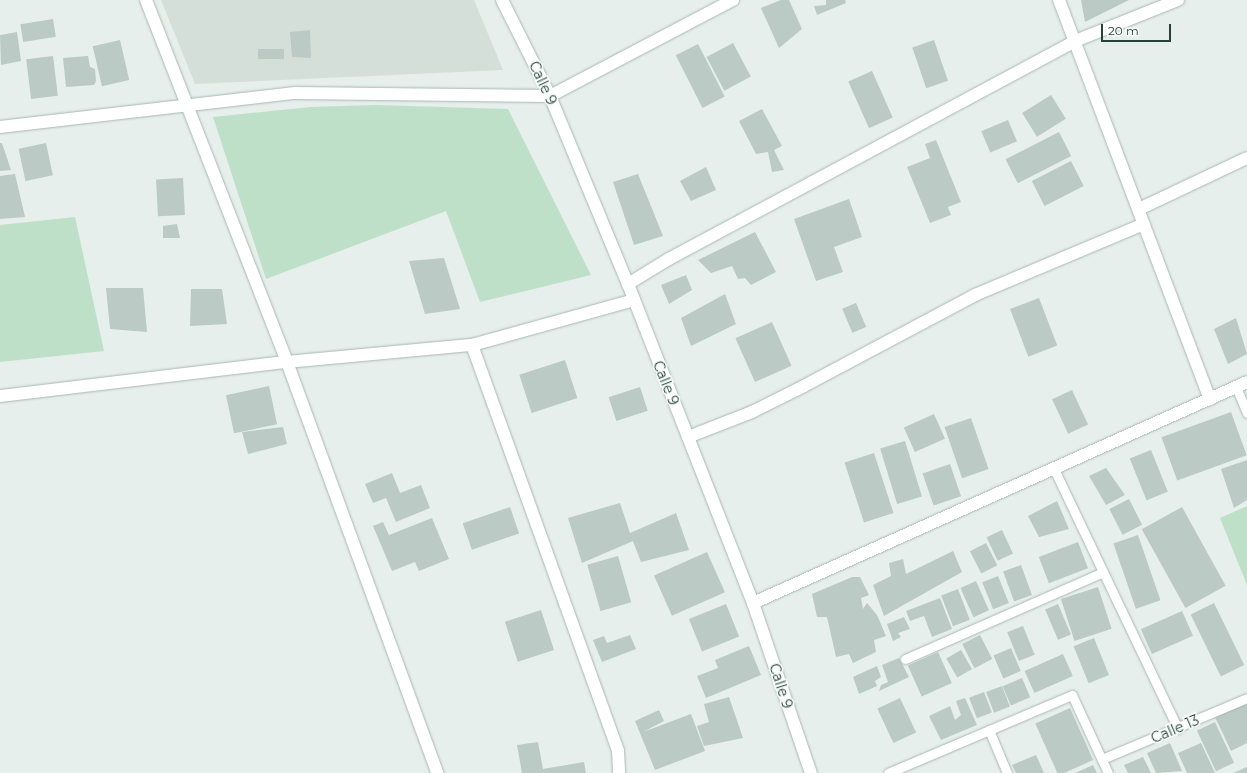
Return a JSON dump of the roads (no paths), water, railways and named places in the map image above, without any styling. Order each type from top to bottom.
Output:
[{"type":"street","points":[[146,0],[287,362],[437,773]]},
{"type":"street","name":"Calle 9","points":[[502,0],[550,96],[628,284],[753,603],[811,773]]},
{"type":"street","points":[[0,127],[295,93],[550,96],[733,0]]},
{"type":"street","points":[[1058,0],[1075,41],[1210,399]]},
{"type":"street","points":[[628,284],[669,259],[1075,41],[1178,0]]},
{"type":"street","points":[[1139,209],[1247,158]]},
{"type":"street","points":[[688,437],[752,412],[975,295],[1144,224]]},
{"type":"street","points":[[0,396],[287,362],[472,345],[634,300]]},
{"type":"street","points":[[472,345],[618,752],[619,773]]},
{"type":"street","points":[[753,603],[1247,382]]},
{"type":"lane","points":[[1236,387],[1247,413]]},
{"type":"lane","points":[[1054,469],[1178,729]]},
{"type":"lane","points":[[906,659],[1103,572]]},
{"type":"lane","points":[[888,773],[1072,695],[1108,773]]},
{"type":"lane","name":"Calle 13","points":[[1102,759],[1178,729],[1247,698]]},
{"type":"lane","points":[[989,730],[1007,773]]}]
